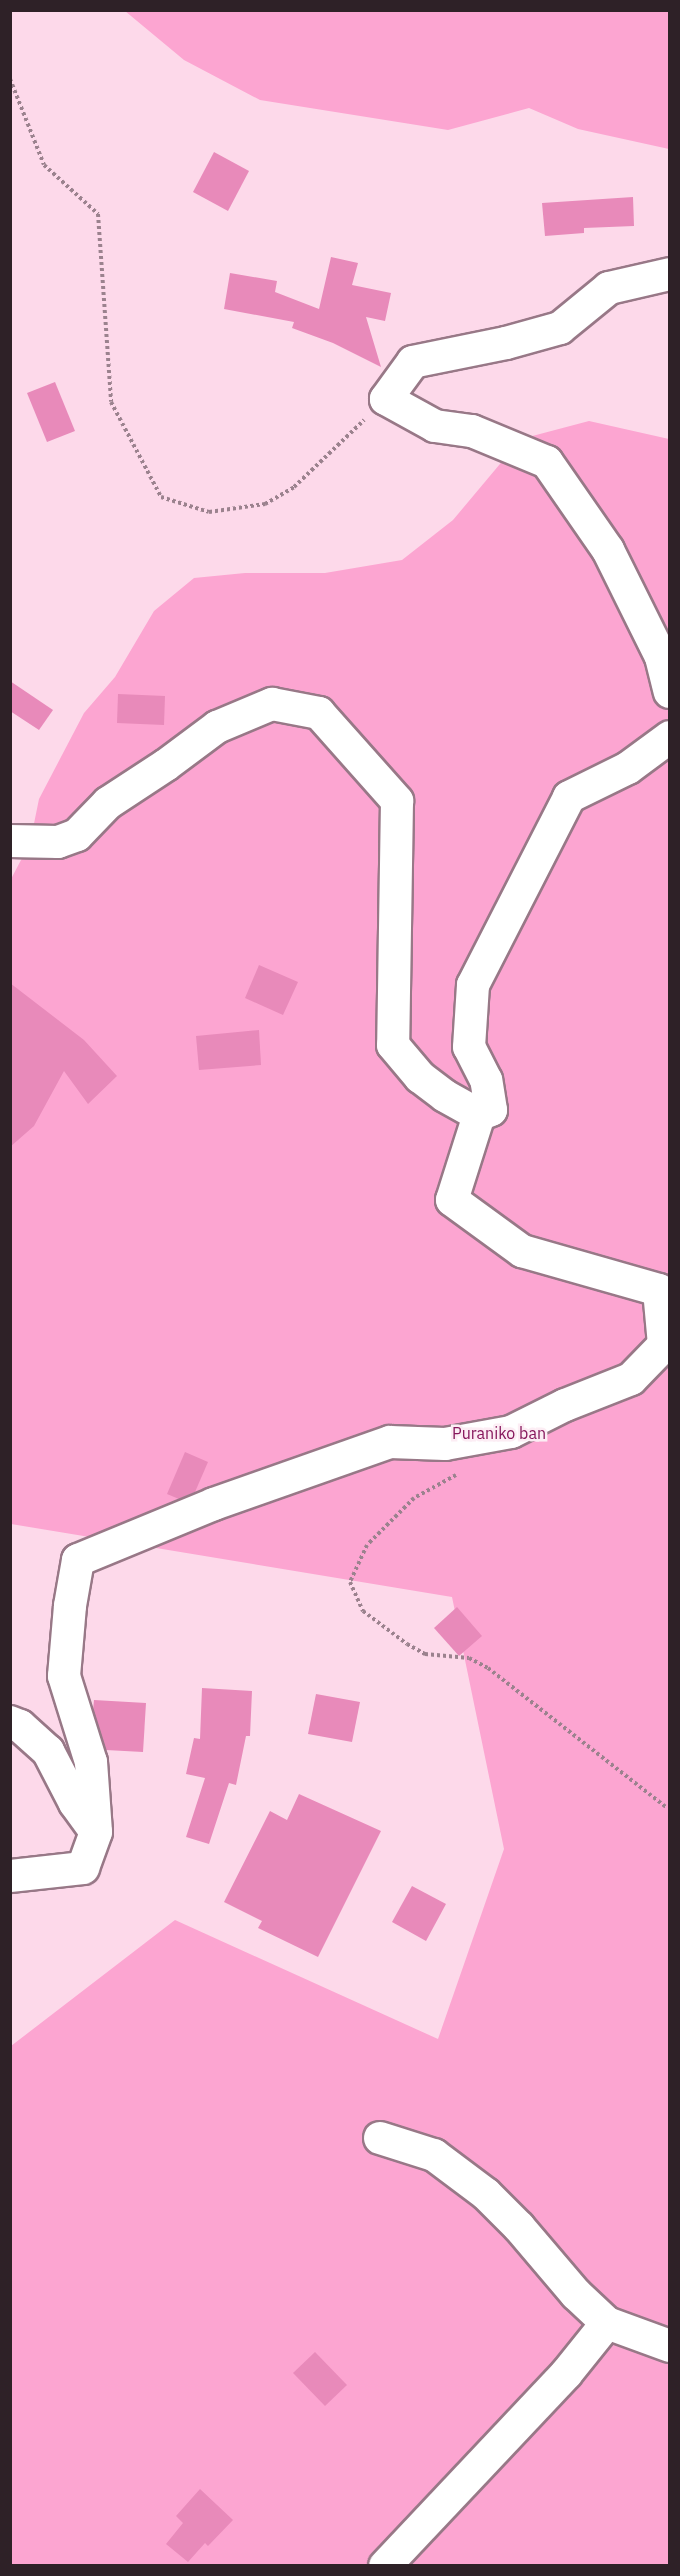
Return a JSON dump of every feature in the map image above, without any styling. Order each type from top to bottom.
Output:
[{"type":"street","points":[[669,274],[609,288],[560,328],[506,344],[413,362],[386,399],[435,426],[472,431],[547,462],[608,550],[662,657],[669,692]]},
{"type":"street","points":[[10,841],[58,842],[77,835],[108,803],[218,727],[272,704],[319,713],[397,801],[393,1045],[420,1077],[445,1096],[479,1115]]},
{"type":"street","points":[[10,1876],[83,1868],[96,1832],[91,1762],[64,1676],[70,1606],[78,1560],[214,1504],[390,1442],[445,1444],[511,1432],[565,1405],[631,1379],[664,1345],[659,1290],[522,1251],[452,1200],[479,1115],[491,1110],[486,1080],[469,1047],[473,985],[569,797],[628,768],[669,737]]},
{"type":"street","points":[[10,1722],[20,1726],[48,1751],[75,1803],[96,1832]]},
{"type":"street","points":[[380,2138],[434,2154],[486,2194],[519,2227],[576,2294],[607,2323],[669,2346]]},
{"type":"street","points":[[385,2565],[566,2373],[607,2323]]},
{"type":"path","points":[[10,79],[44,165],[98,214],[111,402],[161,497],[209,512],[265,504],[294,487],[386,399]]},
{"type":"path","points":[[464,1471],[414,1498],[367,1545],[350,1582],[363,1611],[425,1654],[469,1658],[488,1668],[667,1808]]},
{"type":"green space","points":[[125,11],[669,11],[669,149],[578,129],[529,108],[448,130],[260,100],[184,60]]},
{"type":"green space","name":"Puraniko ban","points":[[589,421],[669,439],[669,2565],[11,2566],[11,2046],[175,1920],[438,2039],[504,1849],[452,1597],[11,1524],[11,879],[30,843],[39,799],[84,713],[115,677],[154,611],[194,578],[245,573],[325,573],[402,560],[453,520],[521,439]]},
{"type":"building","points":[[214,152],[249,171],[228,211],[193,192]]},
{"type":"building","points":[[633,197],[634,226],[584,228],[584,233],[545,236],[542,203]]},
{"type":"building","points":[[331,257],[358,263],[352,285],[391,293],[385,321],[366,317],[381,367],[333,343],[292,328],[294,322],[224,309],[230,273],[277,281],[275,292],[319,309]]},
{"type":"building","points":[[55,382],[75,431],[47,442],[27,393]]},
{"type":"building","points":[[10,681],[53,710],[39,730],[10,711]]},
{"type":"building","points":[[118,694],[165,696],[164,725],[117,723]]},
{"type":"building","points":[[259,965],[298,982],[283,1015],[245,998]]},
{"type":"building","points":[[10,983],[84,1040],[117,1076],[88,1104],[64,1071],[34,1126],[10,1147]]},
{"type":"building","points":[[259,1030],[261,1065],[199,1070],[196,1036]]},
{"type":"building","points":[[185,1452],[208,1462],[195,1492],[179,1499],[167,1494]]},
{"type":"building","points":[[457,1607],[482,1636],[459,1656],[434,1628]]},
{"type":"building","points":[[202,1688],[252,1691],[250,1736],[246,1736],[236,1785],[229,1783],[209,1844],[186,1837],[205,1778],[186,1774],[194,1738],[200,1739]]},
{"type":"building","points":[[316,1694],[360,1702],[352,1742],[308,1734]]},
{"type":"building","points":[[94,1700],[146,1703],[143,1752],[106,1750],[93,1710]]},
{"type":"building","points":[[299,1794],[381,1831],[318,1957],[258,1928],[262,1921],[224,1902],[270,1811],[287,1820]]},
{"type":"building","points":[[412,1886],[446,1904],[426,1941],[392,1922]]},
{"type":"building","points":[[315,2352],[347,2385],[325,2406],[293,2373]]},
{"type":"building","points":[[200,2489],[233,2520],[208,2546],[205,2543],[188,2562],[166,2544],[183,2523],[176,2516]]}]
